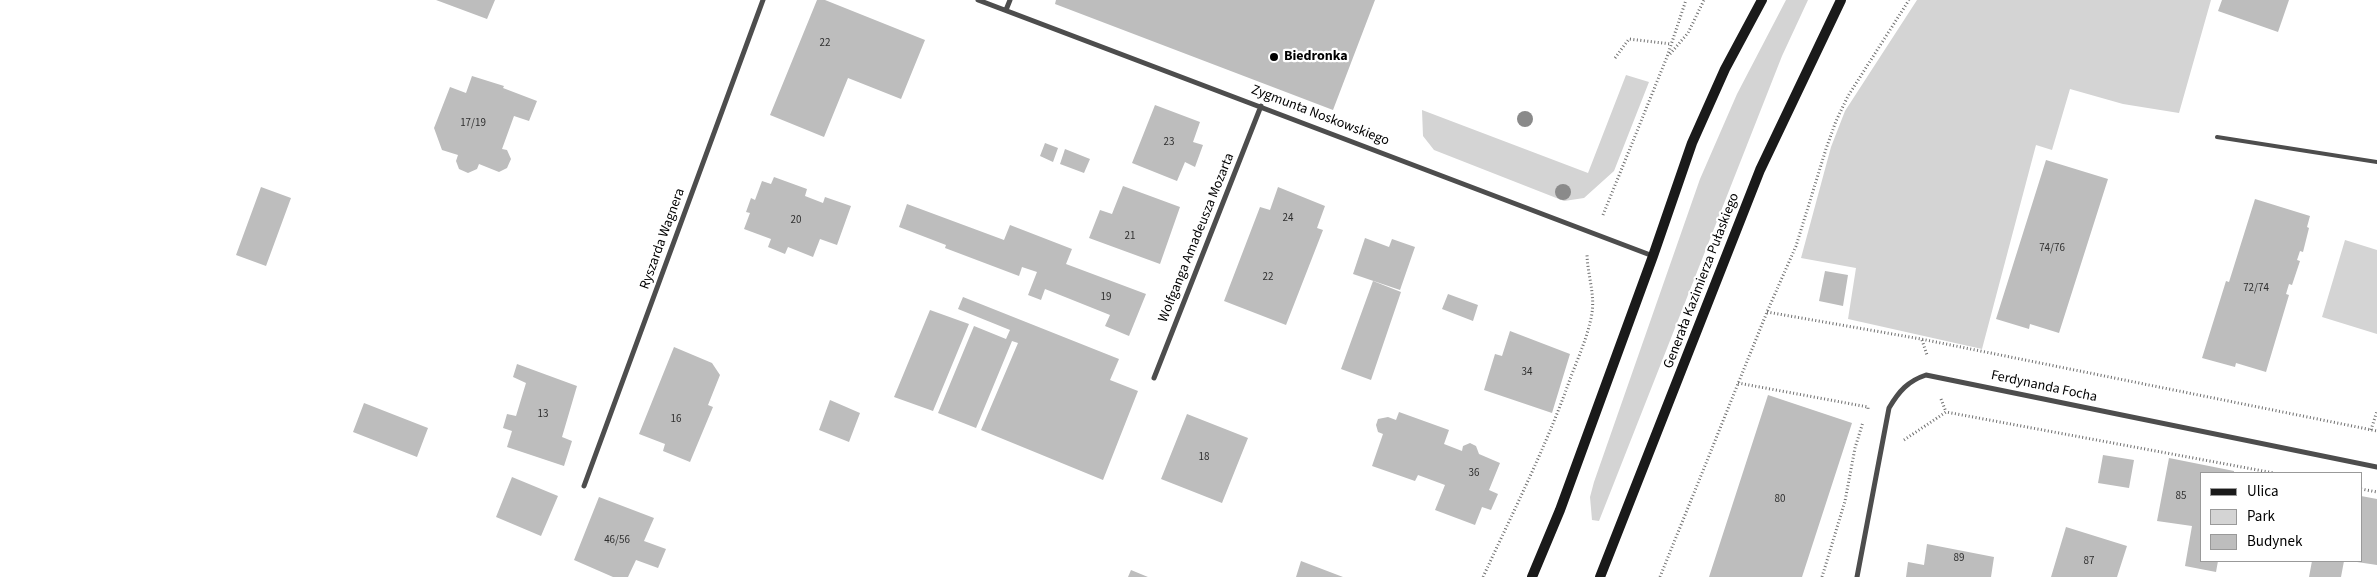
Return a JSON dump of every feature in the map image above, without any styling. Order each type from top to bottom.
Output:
[{"type":"main road","points":[[1532,577],[1560,510],[1653,256],[1692,143],[1725,69],[1762,0]]},
{"type":"main road","name":"Generała Kazimierza Pułaskiego","points":[[1600,577],[1760,170],[1841,0]]},
{"type":"street","name":"Ryszarda Wagnera","points":[[584,486],[763,0]]},
{"type":"street","name":"Zygmunta Noskowskiego","points":[[978,0],[1653,256]]},
{"type":"street","points":[[1006,10],[1010,0]]},
{"type":"street","name":"Wolfganga Amadeusza Mozarta","points":[[1154,378],[1261,106]]},
{"type":"street","name":"Ferdynanda Focha","points":[[1857,577],[1889,408],[1897,394],[1912,380],[1926,375],[2377,467]]},
{"type":"lane","points":[[2218,137],[2377,162]]},
{"type":"path","points":[[1605,209],[1672,44],[1686,0]]},
{"type":"path","points":[[1667,56],[1688,33],[1704,0]]},
{"type":"path","points":[[1660,577],[1767,312],[1796,246],[1836,121],[1848,96],[1909,0]]},
{"type":"path","points":[[1615,58],[1629,39],[1672,44]]},
{"type":"path","points":[[1483,577],[1550,434],[1587,332],[1593,300],[1587,270],[1587,252]]},
{"type":"path","points":[[1767,312],[1921,339],[2377,431]]},
{"type":"path","points":[[1738,384],[1868,407],[1855,448],[1845,501],[1822,577]]},
{"type":"path","points":[[2371,430],[2377,411]]},
{"type":"path","points":[[1900,443],[1946,412],[2269,472]]},
{"type":"path","points":[[2362,489],[2377,492]]},
{"type":"green space","points":[[1786,0],[1808,0],[1782,56],[1599,521],[1592,520],[1590,497],[1594,482],[1700,179],[1737,94]]},
{"type":"green space","points":[[1917,0],[2211,0],[2179,113],[2123,104],[2070,89],[2052,150],[2036,145],[1982,349],[1848,319],[1856,268],[1801,258],[1831,147],[1845,111]]},
{"type":"green space","points":[[1626,75],[1649,82],[1614,171],[1584,198],[1564,201],[1434,150],[1423,136],[1422,110],[1588,173]]},
{"type":"green space","points":[[2345,240],[2377,250],[2377,334],[2322,317]]},
{"type":"building","points":[[436,0],[495,0],[487,19]]},
{"type":"building","points":[[817,0],[825,0],[925,40],[901,99],[848,78],[824,137],[770,115]]},
{"type":"building","name":"Biedronka","points":[[1056,0],[1375,0],[1333,110],[1055,4]]},
{"type":"building","points":[[2222,0],[2289,0],[2278,32],[2218,11]]},
{"type":"building","points":[[472,76],[504,86],[503,88],[537,101],[529,121],[514,116],[502,149],[507,150],[511,159],[507,168],[499,172],[479,164],[477,169],[468,173],[459,169],[456,161],[458,155],[442,150],[434,128],[450,87],[466,93]]},
{"type":"building","points":[[1155,105],[1200,122],[1193,142],[1203,145],[1195,167],[1185,162],[1177,181],[1132,163]]},
{"type":"building","points":[[1045,143],[1058,148],[1053,162],[1040,156]]},
{"type":"building","points":[[1065,149],[1090,159],[1084,173],[1060,164]]},
{"type":"building","points":[[2046,160],[2108,179],[2059,333],[2030,324],[2029,329],[1996,319]]},
{"type":"building","points":[[774,177],[807,189],[805,196],[823,203],[825,197],[851,206],[837,245],[820,239],[813,257],[788,247],[785,254],[768,247],[771,239],[744,229],[750,213],[746,212],[751,198],[755,200],[762,181],[771,184]]},
{"type":"building","points":[[1123,186],[1180,207],[1160,264],[1089,238],[1100,210],[1112,214]]},
{"type":"building","points":[[261,187],[291,198],[266,266],[236,255]]},
{"type":"building","points":[[1278,187],[1325,206],[1317,228],[1323,230],[1286,325],[1224,301],[1260,207],[1270,210]]},
{"type":"building","points":[[2255,199],[2310,216],[2303,252],[2300,251],[2297,260],[2300,261],[2292,285],[2289,284],[2286,294],[2289,295],[2266,372],[2236,363],[2235,367],[2202,358],[2226,281],[2229,282]]},
{"type":"building","points":[[907,204],[1004,240],[1010,225],[1072,249],[1066,264],[1146,294],[1129,336],[1105,326],[1110,315],[1045,289],[1041,300],[1028,295],[1037,272],[1022,267],[1019,276],[945,248],[946,245],[899,227]]},
{"type":"building","points":[[1365,238],[1389,247],[1392,239],[1415,247],[1400,290],[1353,274]]},
{"type":"building","points":[[1825,271],[1848,275],[1843,306],[1819,301]]},
{"type":"building","points":[[1373,281],[1401,292],[1371,380],[1341,369]]},
{"type":"building","points":[[1448,294],[1478,305],[1473,321],[1442,309]]},
{"type":"building","points":[[963,297],[1119,359],[1110,380],[1138,391],[1103,480],[981,430],[1018,343],[1012,341],[976,428],[938,413],[974,326],[1006,339],[1010,330],[958,309]]},
{"type":"building","points":[[930,310],[969,324],[933,411],[894,397]]},
{"type":"building","points":[[1510,331],[1570,354],[1552,413],[1484,390],[1495,354],[1502,356]]},
{"type":"building","points":[[674,347],[712,363],[720,375],[708,405],[713,407],[690,462],[663,451],[665,444],[639,434]]},
{"type":"building","points":[[517,364],[577,386],[562,437],[572,441],[564,466],[507,447],[512,431],[503,428],[507,414],[516,416],[526,383],[513,377]]},
{"type":"building","points":[[1768,395],[1852,423],[1802,577],[1709,577]]},
{"type":"building","points":[[830,400],[860,413],[849,442],[819,430]]},
{"type":"building","points":[[364,403],[428,428],[417,457],[353,432]]},
{"type":"building","points":[[1399,412],[1449,430],[1444,444],[1462,451],[1463,446],[1470,443],[1476,446],[1479,454],[1500,463],[1489,490],[1498,494],[1491,510],[1482,507],[1475,525],[1435,510],[1445,485],[1418,475],[1415,481],[1372,466],[1383,434],[1378,432],[1376,425],[1378,419],[1388,417],[1396,420]]},
{"type":"building","points":[[1187,414],[1248,438],[1222,503],[1161,479]]},
{"type":"building","points":[[2103,455],[2134,460],[2129,488],[2098,483]]},
{"type":"building","points":[[2169,458],[2234,471],[2200,472],[2200,562],[2218,562],[2216,572],[2185,566],[2192,526],[2157,521]]},
{"type":"building","points":[[512,477],[558,496],[541,536],[496,517]]},
{"type":"building","points":[[2362,496],[2377,499],[2377,565],[2357,562],[2362,562]]},
{"type":"building","points":[[599,497],[654,518],[644,541],[666,549],[658,568],[636,560],[628,577],[613,577],[574,560]]},
{"type":"building","points":[[2066,527],[2127,546],[2117,577],[2051,577]]},
{"type":"building","points":[[1927,544],[1994,557],[1991,577],[1906,577],[1908,562],[1924,565]]},
{"type":"building","points":[[1301,561],[1343,577],[1296,577]]},
{"type":"building","points":[[2312,562],[2344,562],[2341,577],[2309,577]]},
{"type":"building","points":[[1131,570],[1148,577],[1128,577]]},
{"type":"place","name":"Biedronka","points":[[1274,57]]}]
